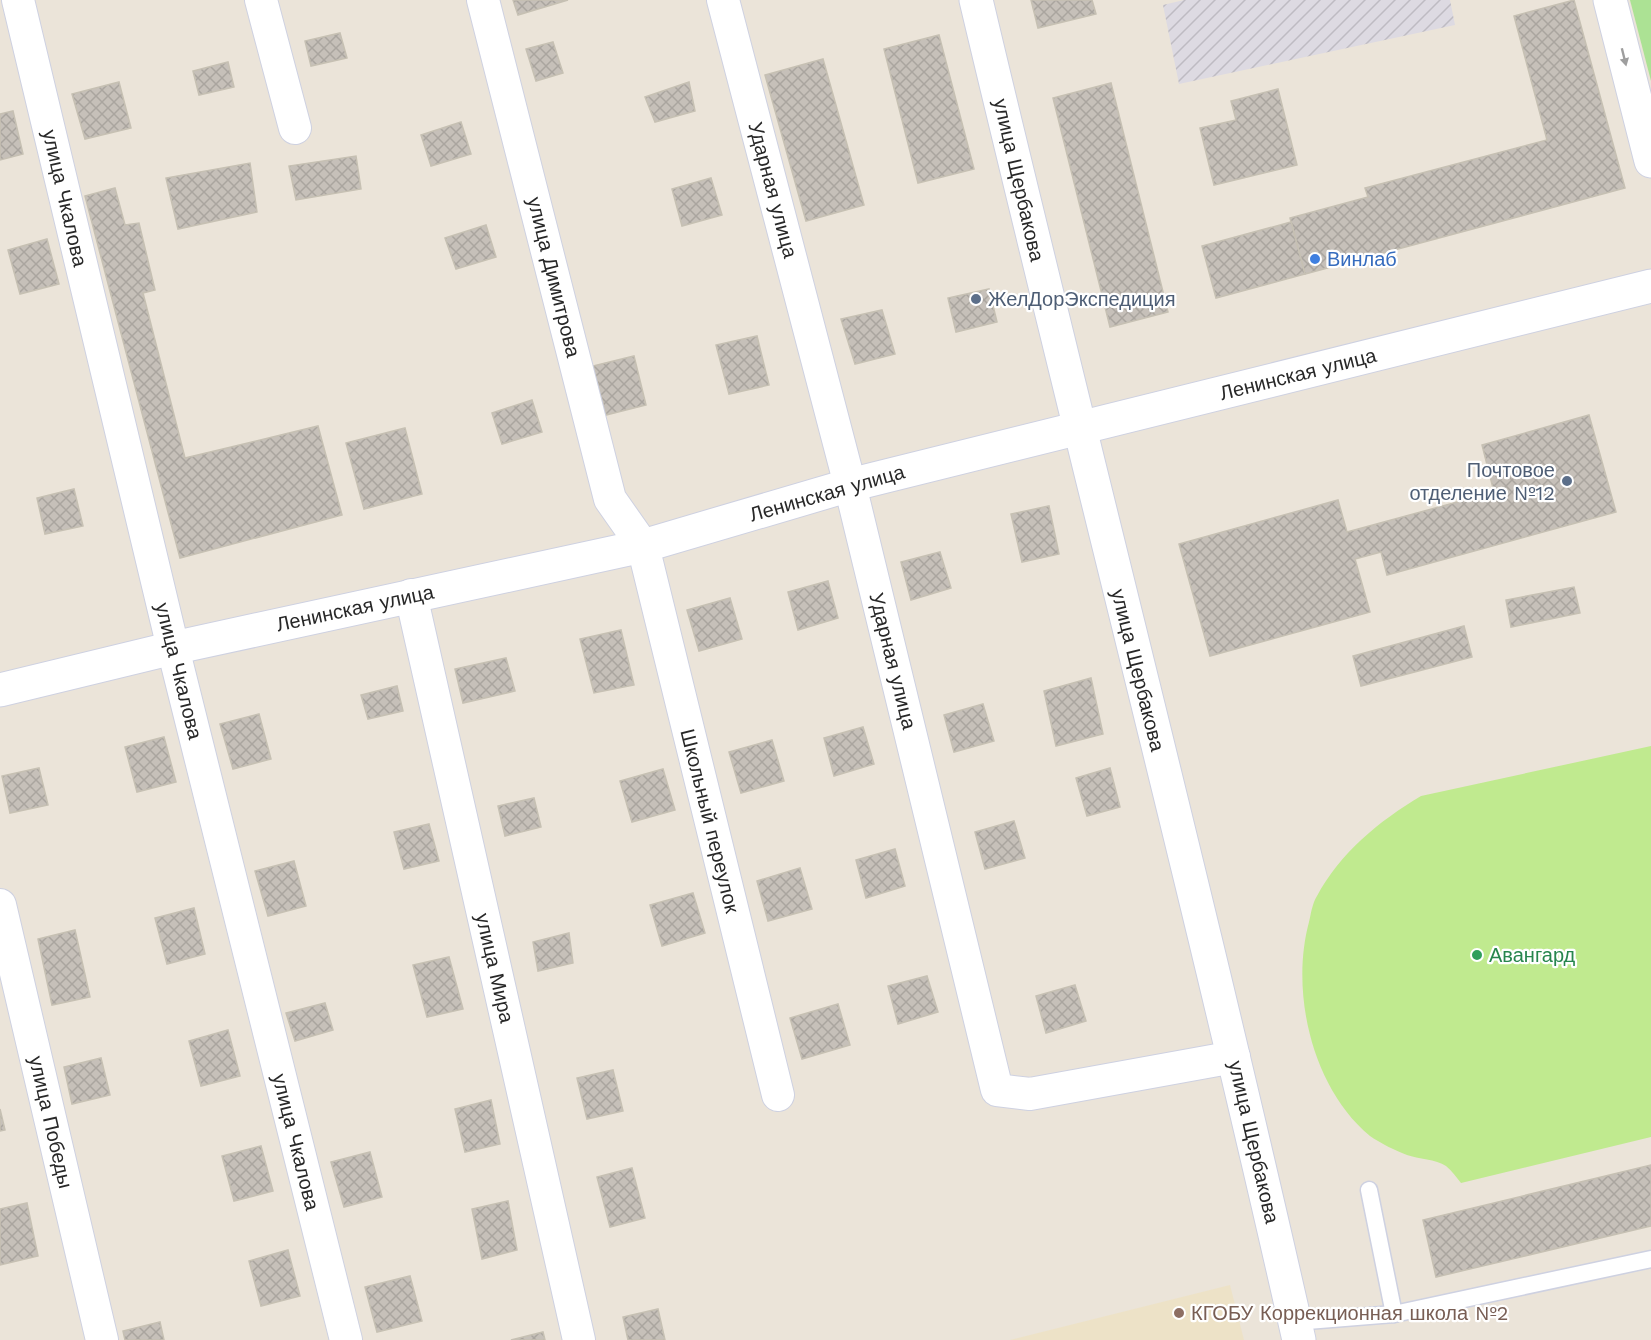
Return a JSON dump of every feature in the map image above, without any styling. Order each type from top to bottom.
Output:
[{"type":"main road","name":"улица Щербакова","points":[[976,0],[1078,428],[1234,1057],[1297,1331]]},
{"type":"main road","points":[[1610,0],[1651,161]]},
{"type":"main road","name":"Ленинская улица","points":[[0,690],[173,648],[643,546],[850,485],[1651,286]]},
{"type":"street","name":"улица Чкалова","points":[[18,0],[173,648],[345,1340]]},
{"type":"street","points":[[261,0],[295,128]]},
{"type":"street","name":"улица Димитрова","points":[[483,0],[610,499],[643,546]]},
{"type":"street","name":"Ударная улица","points":[[723,0],[850,485],[997,1090],[1030,1094],[1234,1057]]},
{"type":"street","name":"Школьный переулок","points":[[643,546],[778,1095]]},
{"type":"street","name":"улица Мира","points":[[411,595],[579,1340]]},
{"type":"street","name":"улица Победы","points":[[0,905],[102,1340]]},
{"type":"lane","points":[[1369,1190],[1394,1314]]},
{"type":"lane","points":[[1297,1331],[1394,1314],[1651,1259]]},
{"type":"shaded area","points":[[1184,0],[1450,0],[1455,25],[1179,84],[1163,5]]},
{"type":"shaded area","name":"КГОБУ Коррекционная школа №2","points":[[1230,1285],[1244,1340],[1010,1340]]},
{"type":"green space","points":[[1630,0],[1651,0],[1651,81]]},
{"type":"green space","name":"Авангард","points":[[1651,746],[1651,1137],[1461,1183],[1446,1166],[1432,1160],[1407,1155],[1370,1136],[1350,1116],[1333,1092],[1320,1066],[1305,1008],[1302,978],[1304,949],[1315,899],[1326,880],[1362,839],[1390,816],[1421,796]]},
{"type":"building","points":[[513,0],[568,0],[518,15]]},
{"type":"building","points":[[1031,0],[1092,0],[1096,14],[1038,28]]},
{"type":"building","points":[[1574,0],[1625,188],[1305,274],[1290,218],[1368,197],[1365,188],[1547,140],[1514,16]]},
{"type":"building","points":[[340,33],[347,58],[311,66],[305,41]]},
{"type":"building","points":[[939,35],[974,169],[918,183],[884,49]]},
{"type":"building","points":[[553,42],[563,73],[536,81],[526,49]]},
{"type":"building","points":[[823,59],[864,205],[806,221],[765,75]]},
{"type":"building","points":[[228,62],[234,87],[199,95],[193,71]]},
{"type":"building","points":[[119,82],[131,128],[85,139],[72,94]]},
{"type":"building","points":[[689,82],[695,111],[655,122],[645,97]]},
{"type":"building","points":[[1111,83],[1168,312],[1110,327],[1053,98]]},
{"type":"building","points":[[1278,89],[1297,165],[1214,185],[1200,128],[1236,120],[1231,101]]},
{"type":"building","points":[[13,111],[23,154],[0,160],[0,114]]},
{"type":"building","points":[[461,122],[471,154],[431,166],[421,135]]},
{"type":"building","points":[[356,156],[361,189],[296,200],[289,166]]},
{"type":"building","points":[[250,163],[257,212],[178,229],[166,178]]},
{"type":"building","points":[[711,178],[722,215],[682,226],[672,189]]},
{"type":"building","points":[[115,188],[125,225],[139,223],[155,290],[143,293],[185,458],[318,426],[342,515],[180,558],[85,196]]},
{"type":"building","points":[[1291,222],[1305,274],[1216,298],[1202,246]]},
{"type":"building","points":[[486,225],[496,257],[456,269],[445,238]]},
{"type":"building","points":[[47,239],[59,284],[20,294],[8,250]]},
{"type":"building","points":[[989,289],[997,322],[956,332],[948,298]]},
{"type":"building","points":[[882,310],[895,354],[855,364],[841,319]]},
{"type":"building","points":[[757,336],[769,385],[729,394],[716,345]]},
{"type":"building","points":[[634,356],[646,405],[606,415],[593,366]]},
{"type":"building","points":[[532,400],[542,432],[502,444],[492,413]]},
{"type":"building","points":[[1589,415],[1616,512],[1387,575],[1381,552],[1355,559],[1370,612],[1210,656],[1179,544],[1338,500],[1347,532],[1494,492],[1482,445]]},
{"type":"building","points":[[405,428],[422,494],[364,509],[346,443]]},
{"type":"building","points":[[74,489],[83,526],[45,534],[37,498]]},
{"type":"building","points":[[1049,506],[1059,554],[1022,562],[1011,514]]},
{"type":"building","points":[[940,552],[951,588],[911,600],[901,562]]},
{"type":"building","points":[[828,581],[838,618],[798,630],[788,592]]},
{"type":"building","points":[[1574,587],[1580,613],[1511,627],[1506,600]]},
{"type":"building","points":[[730,598],[742,639],[699,651],[687,610]]},
{"type":"building","points":[[1464,626],[1472,657],[1361,686],[1353,656]]},
{"type":"building","points":[[621,630],[634,685],[594,693],[580,639]]},
{"type":"building","points":[[506,658],[515,691],[463,703],[455,669]]},
{"type":"building","points":[[1091,678],[1103,734],[1056,746],[1044,691]]},
{"type":"building","points":[[397,686],[403,711],[368,719],[361,695]]},
{"type":"building","points":[[983,704],[994,741],[954,752],[944,715]]},
{"type":"building","points":[[259,714],[271,759],[233,769],[220,724]]},
{"type":"building","points":[[863,727],[874,764],[834,776],[824,738]]},
{"type":"building","points":[[164,737],[176,782],[137,792],[125,747]]},
{"type":"building","points":[[772,740],[784,781],[741,793],[729,752]]},
{"type":"building","points":[[39,768],[48,805],[10,813],[2,776]]},
{"type":"building","points":[[1110,768],[1120,807],[1087,816],[1076,778]]},
{"type":"building","points":[[663,769],[675,810],[632,822],[620,781]]},
{"type":"building","points":[[534,798],[541,827],[505,836],[498,806]]},
{"type":"building","points":[[1014,821],[1025,858],[985,869],[975,832]]},
{"type":"building","points":[[429,824],[439,861],[404,869],[394,832]]},
{"type":"building","points":[[895,849],[905,886],[866,898],[856,860]]},
{"type":"building","points":[[294,861],[306,906],[268,916],[255,871]]},
{"type":"building","points":[[800,868],[812,909],[768,921],[757,881]]},
{"type":"building","points":[[693,893],[705,933],[662,946],[650,905]]},
{"type":"building","points":[[194,908],[205,954],[167,964],[155,918]]},
{"type":"building","points":[[75,930],[90,997],[52,1005],[38,939]]},
{"type":"building","points":[[569,933],[573,963],[538,971],[533,942]]},
{"type":"building","points":[[449,957],[463,1009],[427,1017],[413,965]]},
{"type":"building","points":[[927,976],[938,1012],[898,1024],[888,986]]},
{"type":"building","points":[[1075,985],[1086,1021],[1046,1033],[1036,996]]},
{"type":"building","points":[[325,1003],[333,1030],[295,1041],[286,1013]]},
{"type":"building","points":[[838,1004],[850,1045],[802,1059],[790,1018]]},
{"type":"building","points":[[228,1030],[240,1076],[201,1086],[189,1041]]},
{"type":"building","points":[[101,1058],[110,1095],[72,1104],[64,1067]]},
{"type":"building","points":[[613,1070],[623,1111],[587,1119],[577,1078]]},
{"type":"building","points":[[491,1100],[500,1144],[465,1152],[455,1109]]},
{"type":"building","points":[[0,1109],[5,1130],[0,1131]]},
{"type":"building","points":[[261,1146],[273,1191],[234,1201],[222,1156]]},
{"type":"building","points":[[370,1152],[382,1197],[344,1207],[331,1162]]},
{"type":"building","points":[[1651,1165],[1651,1226],[1436,1277],[1423,1220]]},
{"type":"building","points":[[632,1168],[645,1218],[610,1227],[597,1177]]},
{"type":"building","points":[[508,1201],[517,1250],[482,1259],[472,1209]]},
{"type":"building","points":[[27,1203],[38,1256],[0,1265],[0,1209]]},
{"type":"building","points":[[288,1250],[300,1296],[261,1306],[249,1261]]},
{"type":"building","points":[[410,1276],[422,1321],[377,1332],[365,1287]]},
{"type":"building","points":[[658,1309],[665,1340],[628,1340],[623,1317]]},
{"type":"building","points":[[160,1322],[164,1340],[125,1340],[123,1331]]},
{"type":"building","points":[[543,1332],[545,1340],[511,1340]]},
{"type":"place","name":"Винлаб","points":[[1315,259]]},
{"type":"place","name":"ЖелДорЭкспедиция","points":[[976,299]]},
{"type":"place","name":"Почтовое отделение №12","points":[[1567,481]]},
{"type":"place","name":"Авангард","points":[[1477,955]]},
{"type":"place","name":"КГОБУ Коррекционная школа №2","points":[[1179,1313]]}]
